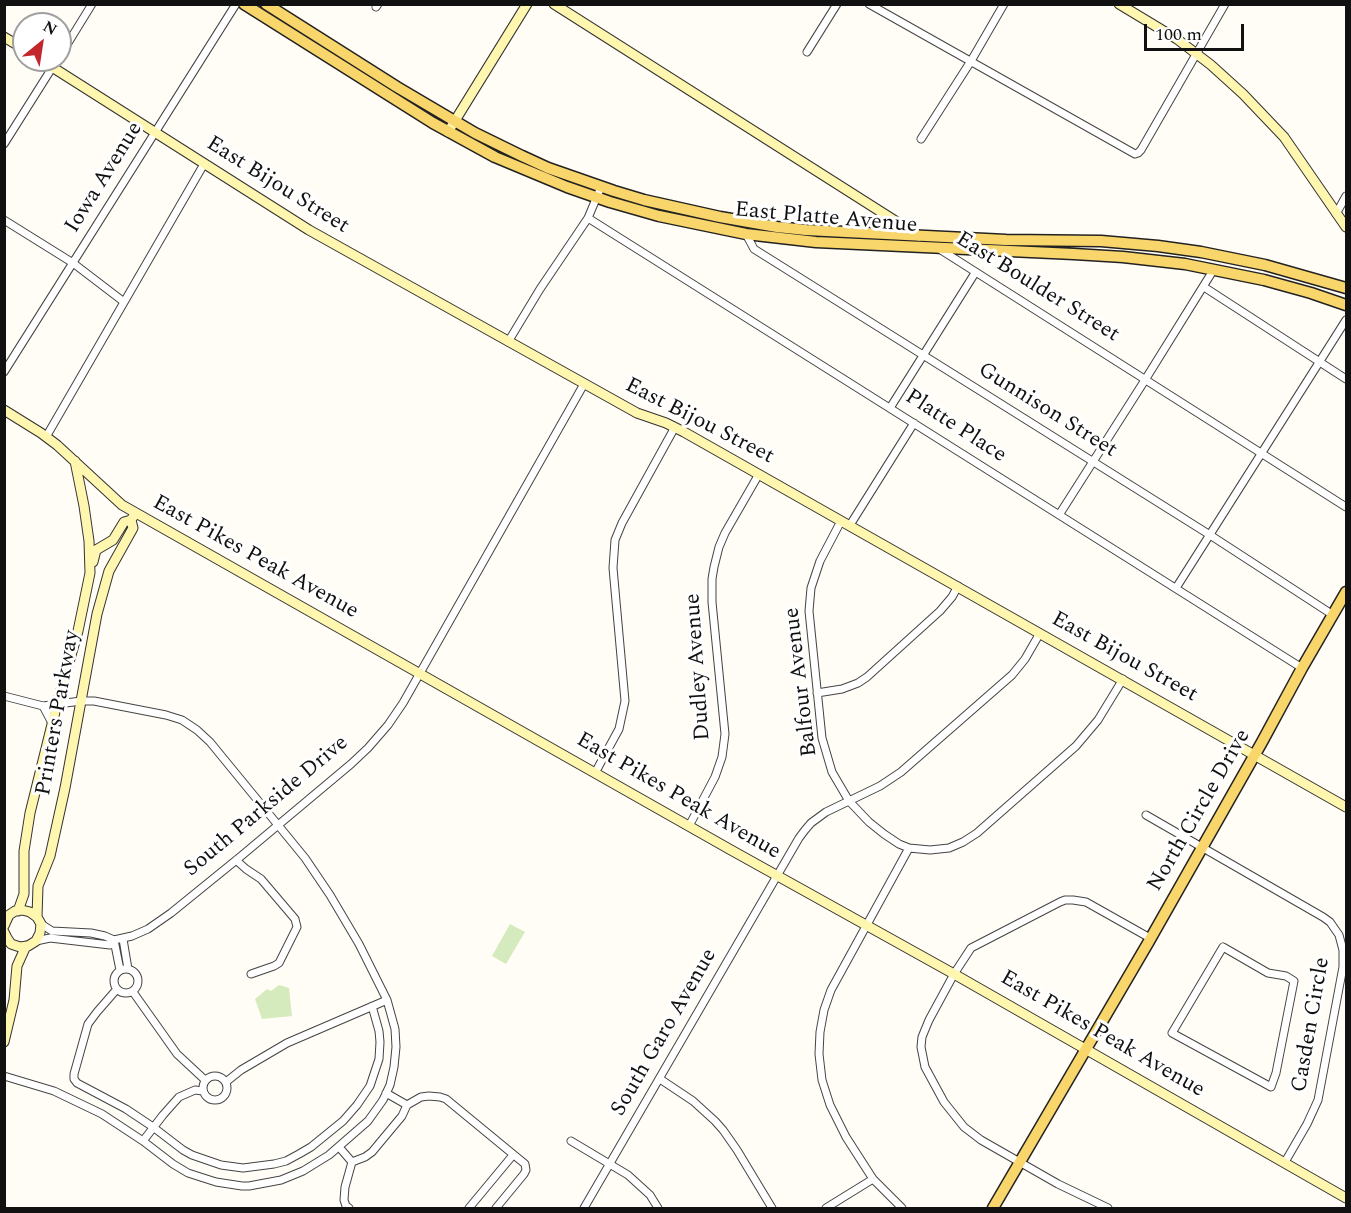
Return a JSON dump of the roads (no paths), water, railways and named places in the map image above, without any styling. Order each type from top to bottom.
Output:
[{"type":"main road","name":"East Platte Avenue","points":[[244,4],[396,101],[451,127]]},
{"type":"main road","name":"East Platte Avenue","points":[[266,4],[495,157],[524,170],[599,192],[777,227],[1006,240],[1101,241],[1158,246],[1265,265],[1347,288]]},
{"type":"main road","points":[[451,127],[527,4]]},
{"type":"main road","name":"East Boulder Street","points":[[554,4],[939,248]]},
{"type":"main road","points":[[1119,4],[1176,39],[1228,79],[1272,124],[1347,228]]},
{"type":"main road","name":"East Bijou Street","points":[[67,72],[294,222],[640,415],[675,427],[1347,807]]},
{"type":"main road","name":"East Platte Avenue","points":[[599,192],[645,212],[687,223],[746,234],[816,242],[1123,257],[1214,269],[1282,284],[1347,305]]},
{"type":"main road","points":[[885,215],[886,234]]},
{"type":"main road","points":[[687,223],[702,221],[719,224],[725,218]]},
{"type":"main road","points":[[746,234],[758,229],[770,231],[777,227]]},
{"type":"main road","name":"East Pikes Peak Avenue","points":[[4,410],[46,437],[133,516],[420,673],[688,826],[1086,1048],[1347,1198]]},
{"type":"main road","name":"Printers Parkway","points":[[75,461],[89,541],[90,573]]},
{"type":"main road","name":"Printers Parkway","points":[[4,926],[24,894],[24,851],[30,813],[57,704],[78,632],[96,550],[113,540],[124,522],[133,516]]},
{"type":"main road","name":"Printers Parkway","points":[[39,920],[38,886],[52,849],[97,614],[109,571],[133,528],[133,516]]},
{"type":"main road","name":"North Circle Drive","points":[[993,1209],[1150,938],[1302,668],[1345,599]]},
{"type":"main road","points":[[11,914],[30,912],[39,920],[40,933],[36,941]]},
{"type":"main road","points":[[4,1042],[15,1000],[17,966],[26,946],[11,944],[5,939]]},
{"type":"main road","name":"South Parkside Drive","points":[[26,946],[36,941]]},
{"type":"street","points":[[72,36],[92,4]]},
{"type":"street","name":"Iowa Avenue","points":[[4,372],[236,4]]},
{"type":"street","points":[[807,52],[837,4]]},
{"type":"street","points":[[869,4],[1135,154],[1141,150],[1225,4]]},
{"type":"street","points":[[921,139],[1004,4]]},
{"type":"street","points":[[4,144],[50,72]]},
{"type":"street","points":[[46,437],[204,164]]},
{"type":"street","points":[[508,342],[540,289],[588,218],[599,192]]},
{"type":"street","points":[[1336,214],[1347,196]]},
{"type":"street","name":"Platte Place","points":[[588,218],[1302,668]]},
{"type":"street","points":[[4,220],[73,263],[124,302]]},
{"type":"street","name":"Gunnison Street","points":[[746,234],[754,249],[1210,535],[1333,615]]},
{"type":"street","name":"East Boulder Street","points":[[939,248],[975,273],[1347,507]]},
{"type":"street","points":[[1059,515],[1214,269]]},
{"type":"street","points":[[890,408],[975,273]]},
{"type":"street","points":[[1204,287],[1347,379]]},
{"type":"street","points":[[1176,588],[1347,320]]},
{"type":"street","name":"South Parkside Drive","points":[[39,920],[52,931],[91,933],[114,940],[141,933],[160,921],[236,860],[368,748],[396,713],[420,673],[584,384]]},
{"type":"street","name":"Balfour Avenue","points":[[909,848],[899,844],[869,822],[849,801],[838,784],[822,738],[809,611],[811,588],[820,561],[914,423]]},
{"type":"street","points":[[596,773],[619,729],[625,701],[613,568],[615,540],[675,427]]},
{"type":"street","name":"Dudley Avenue","points":[[688,826],[711,787],[719,768],[725,734],[712,602],[712,579],[716,557],[725,533],[759,474]]},
{"type":"street","points":[[817,693],[842,689],[858,683],[940,611],[958,586]]},
{"type":"street","name":"South Garo Avenue","points":[[584,1209],[799,838],[811,823],[826,812],[880,786],[901,772],[1004,683],[1025,659],[1040,633]]},
{"type":"street","points":[[902,1209],[873,1179],[846,1137],[830,1105],[822,1080],[819,1054],[824,1010],[831,990],[909,848],[930,850],[949,848],[977,833],[1076,746],[1098,720],[1123,679]]},
{"type":"street","points":[[4,696],[43,706],[94,701],[166,715],[182,720],[197,730],[210,742],[305,858],[326,888],[359,944],[387,1000],[395,1029],[396,1047],[393,1076],[386,1093],[368,1121],[339,1147],[298,1174],[268,1183],[242,1186],[207,1180],[188,1173],[102,1114],[54,1091],[4,1076]]},
{"type":"street","points":[[43,706],[52,723]]},
{"type":"street","name":"Casden Circle","points":[[1146,815],[1323,917],[1335,928],[1342,942],[1343,967],[1318,1100],[1285,1162]]},
{"type":"street","points":[[236,860],[261,879],[294,919],[297,927],[279,963],[251,974]]},
{"type":"street","points":[[1108,1209],[1069,1191],[981,1140],[964,1127],[944,1102],[925,1067],[921,1047],[925,1028],[971,948],[1065,900],[1086,902],[1150,938]]},
{"type":"street","name":"South Parkside Drive","points":[[36,941],[48,938],[110,945],[114,940]]},
{"type":"street","points":[[123,939],[124,970]]},
{"type":"street","points":[[114,940],[124,970]]},
{"type":"street","points":[[1223,947],[1269,973],[1286,976],[1294,981],[1276,1073],[1271,1087],[1172,1033],[1223,947]]},
{"type":"street","points":[[124,970],[135,972],[139,981],[133,992],[125,993],[115,986],[115,976],[124,970]]},
{"type":"street","points":[[117,989],[88,1024],[74,1079],[77,1083],[126,1109],[192,1155],[231,1167],[243,1168],[286,1161],[311,1147],[343,1121],[370,1086],[377,1069],[380,1051],[379,1031],[372,1006]]},
{"type":"street","points":[[133,992],[177,1054],[205,1080]]},
{"type":"street","points":[[226,1082],[241,1070],[287,1043],[387,1000]]},
{"type":"street","points":[[216,1076],[223,1079],[227,1089],[224,1096],[217,1100],[207,1097],[203,1091],[205,1080],[216,1076]]},
{"type":"street","points":[[660,1079],[693,1101],[723,1130],[772,1209]]},
{"type":"street","points":[[143,1141],[179,1097],[195,1090],[203,1091]]},
{"type":"street","points":[[386,1093],[407,1105]]},
{"type":"street","points":[[352,1162],[372,1152],[402,1116],[407,1105],[420,1097],[440,1097],[446,1099],[525,1164],[524,1174],[496,1209]]},
{"type":"street","points":[[571,1141],[636,1181],[650,1195],[658,1209]]},
{"type":"street","points":[[339,1147],[352,1162]]},
{"type":"street","points":[[469,1209],[513,1155]]},
{"type":"street","points":[[349,1209],[344,1200],[352,1162]]},
{"type":"street","points":[[826,1209],[873,1179]]}]
